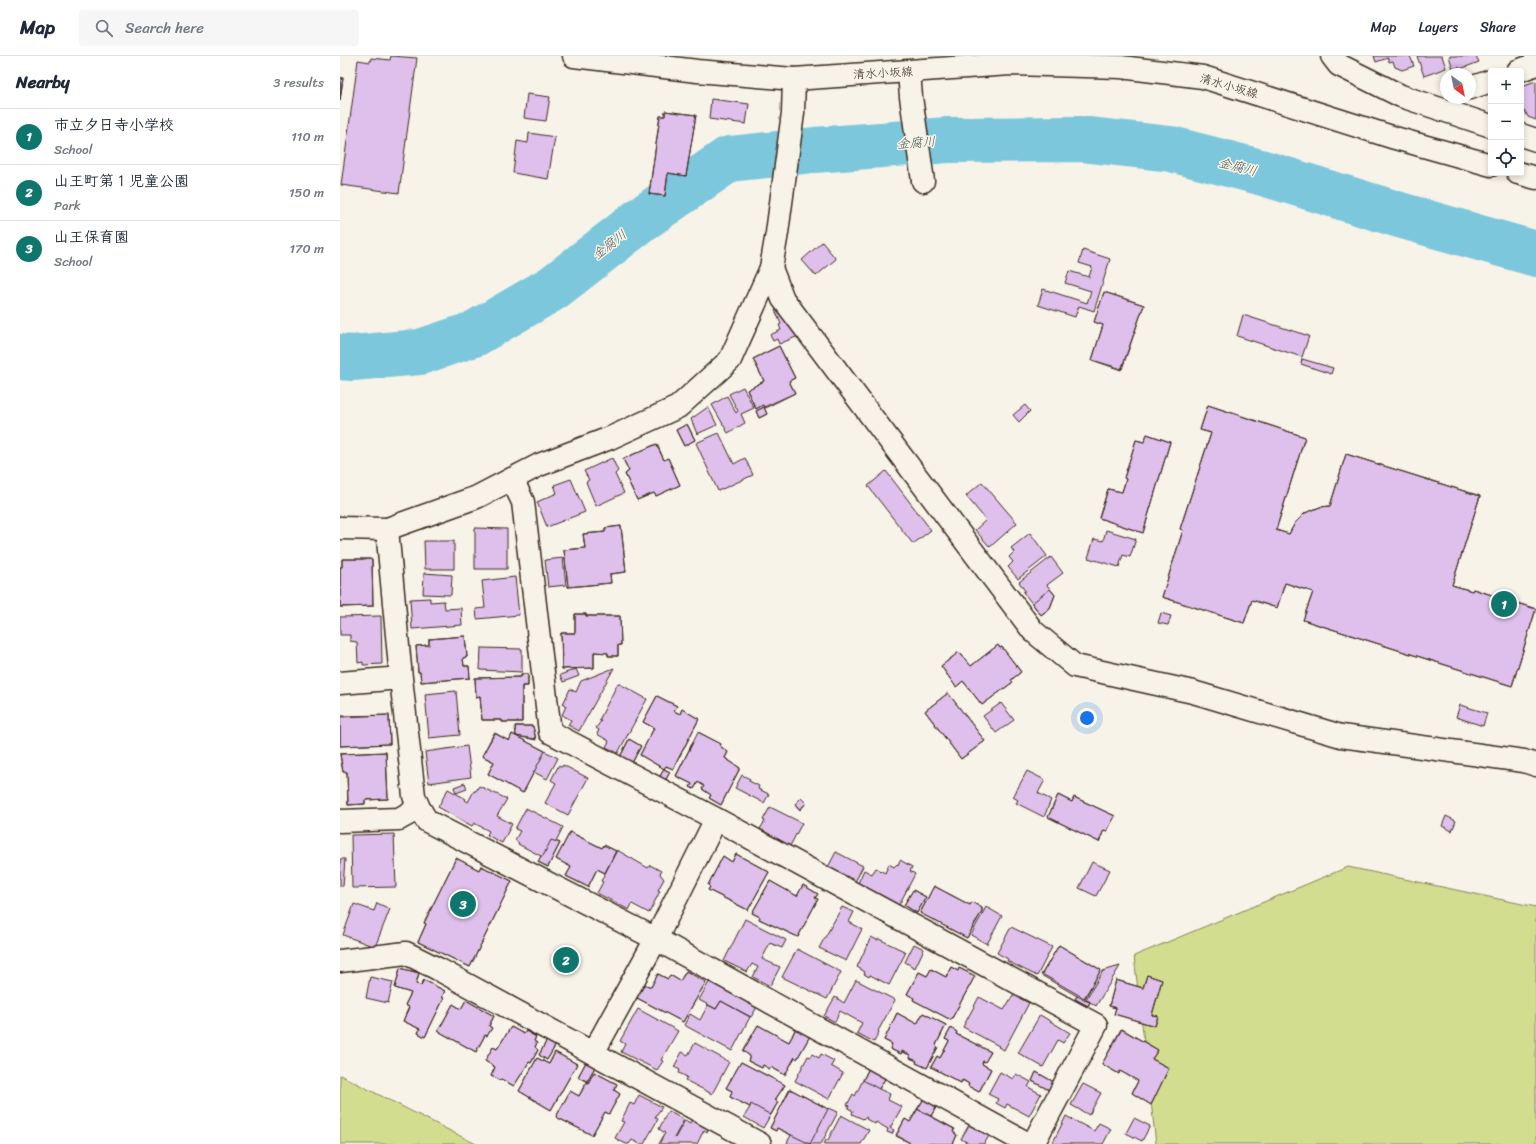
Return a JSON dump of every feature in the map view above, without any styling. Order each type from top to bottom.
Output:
[{"type":"street","name":"清水小坂線","points":[[574,56],[697,71],[794,79],[1010,64],[1121,67],[1203,77],[1395,138],[1488,164]]},
{"type":"street","points":[[1332,56],[1339,65],[1401,96],[1488,125]]},
{"type":"street","points":[[1524,69],[1536,64]]},
{"type":"street","points":[[909,72],[910,97],[923,181]]},
{"type":"street","points":[[340,528],[387,529],[477,497],[539,465],[610,438],[678,407],[730,360],[771,268],[793,113],[794,79]]},
{"type":"street","points":[[1476,86],[1488,82]]},
{"type":"street","points":[[1422,103],[1440,98]]},
{"type":"street","points":[[1524,137],[1536,140]]},
{"type":"street","points":[[1524,175],[1536,178]]},
{"type":"street","points":[[771,268],[783,299],[1032,631],[1075,666],[1193,692],[1341,736],[1524,761],[1536,766]]},
{"type":"street","points":[[512,479],[523,502],[550,732],[716,819],[1096,1025],[1033,1144]]},
{"type":"street","points":[[387,529],[414,796],[419,808],[428,821],[656,938],[1028,1144]]},
{"type":"street","points":[[340,682],[401,678]]},
{"type":"street","points":[[340,821],[399,819],[419,808]]},
{"type":"street","points":[[592,1053],[656,938],[716,819]]},
{"type":"street","points":[[340,961],[406,953],[760,1144]]},
{"type":"green space","points":[[1348,867],[1536,907],[1536,1144],[1156,1144],[1134,956]]},
{"type":"green space","points":[[340,1075],[476,1144],[340,1144]]},
{"type":"building","points":[[391,56],[417,58],[399,193],[341,185],[358,60],[370,62],[371,58],[390,60]]},
{"type":"building","points":[[1374,56],[1410,56],[1414,66],[1402,70],[1395,67],[1393,61],[1389,62],[1388,58],[1376,62]]},
{"type":"building","points":[[1417,56],[1442,56],[1446,68],[1440,68],[1440,70],[1424,76]]},
{"type":"building","points":[[1449,56],[1476,56],[1479,62],[1463,68],[1453,68]]},
{"type":"building","points":[[340,78],[343,78],[340,101]]},
{"type":"building","points":[[340,78],[343,78],[340,101]]},
{"type":"building","points":[[1536,81],[1536,120],[1528,117],[1525,111],[1524,85]]},
{"type":"building","points":[[527,94],[550,97],[546,121],[524,118]]},
{"type":"building","points":[[711,99],[749,104],[746,124],[709,119]]},
{"type":"building","points":[[665,111],[696,115],[686,176],[668,173],[665,196],[649,194],[660,116],[665,116]]},
{"type":"building","points":[[665,111],[696,115],[686,176],[668,173],[665,196],[649,194],[660,116],[665,116]]},
{"type":"building","points":[[529,133],[555,137],[548,179],[513,173],[517,141],[528,143]]},
{"type":"building","points":[[822,242],[836,259],[816,276],[802,260]]},
{"type":"building","points":[[1083,250],[1110,259],[1094,311],[1079,306],[1075,317],[1038,305],[1043,289],[1087,303],[1091,291],[1065,283],[1069,271],[1089,277],[1092,267],[1079,263]]},
{"type":"building","points":[[1104,292],[1144,305],[1122,369],[1092,360],[1103,325],[1094,322]]},
{"type":"building","points":[[1104,292],[1144,305],[1121,370],[1092,360],[1103,325],[1094,322]]},
{"type":"building","points":[[777,309],[801,335],[779,344],[777,339],[773,341],[770,335],[781,330],[779,325],[781,324],[775,310]]},
{"type":"building","points":[[1243,315],[1309,336],[1302,357],[1237,336]]},
{"type":"building","points":[[779,346],[795,378],[789,381],[795,393],[756,409],[747,390],[764,381],[753,359]]},
{"type":"building","points":[[779,346],[795,378],[789,381],[795,393],[765,408],[763,405],[756,409],[747,390],[764,381],[753,359]]},
{"type":"building","points":[[1302,359],[1333,368],[1331,374],[1301,364]]},
{"type":"building","points":[[743,387],[754,408],[741,414],[745,423],[728,433],[712,405],[727,396],[736,413],[738,411],[729,394]]},
{"type":"building","points":[[1025,405],[1030,411],[1019,422],[1013,415]]},
{"type":"building","points":[[1208,405],[1305,437],[1276,530],[1289,534],[1295,523],[1305,513],[1320,507],[1330,506],[1346,454],[1480,496],[1452,585],[1472,591],[1473,589],[1536,609],[1512,686],[1303,620],[1313,592],[1285,583],[1277,608],[1252,600],[1244,623],[1162,597],[1183,530],[1180,529],[1211,433],[1200,430]]},
{"type":"building","points":[[1208,405],[1305,437],[1276,530],[1289,534],[1295,523],[1305,513],[1320,507],[1330,506],[1346,454],[1480,496],[1452,585],[1472,591],[1473,589],[1536,609],[1512,686],[1303,620],[1313,592],[1285,583],[1277,608],[1252,600],[1244,623],[1162,597],[1183,530],[1180,529],[1211,433],[1200,430]]},
{"type":"building","points":[[708,407],[717,425],[697,434],[691,419]]},
{"type":"building","points":[[764,407],[767,414],[759,418],[756,411]]},
{"type":"building","points":[[764,407],[767,414],[759,418],[756,411]]},
{"type":"building","points":[[687,424],[695,440],[684,446],[676,430]]},
{"type":"building","points":[[687,424],[695,440],[684,446],[676,430]]},
{"type":"building","points":[[719,433],[734,464],[745,458],[753,475],[718,491],[696,443]]},
{"type":"building","points":[[1147,434],[1170,442],[1143,533],[1099,518],[1108,489],[1122,492],[1126,479],[1124,478],[1136,440],[1144,442]]},
{"type":"building","points":[[1147,434],[1170,442],[1143,533],[1099,518],[1108,489],[1122,492],[1126,479],[1124,478],[1136,440],[1144,442]]},
{"type":"building","points":[[656,444],[664,460],[668,458],[680,485],[656,496],[654,493],[637,500],[625,474],[629,471],[623,459]]},
{"type":"building","points":[[657,444],[664,460],[668,458],[680,485],[656,496],[654,493],[637,500],[625,474],[629,471],[623,459]]},
{"type":"building","points":[[612,458],[618,471],[615,474],[624,493],[596,506],[586,482],[589,480],[584,471]]},
{"type":"building","points":[[886,471],[931,530],[913,544],[868,486]]},
{"type":"building","points":[[571,479],[585,512],[547,527],[537,502],[557,493],[554,485]]},
{"type":"building","points":[[982,482],[1017,523],[990,547],[975,530],[986,520],[966,496]]},
{"type":"building","points":[[621,526],[626,572],[610,574],[611,583],[568,587],[564,550],[585,548],[583,534],[605,532],[605,528]]},
{"type":"building","points":[[621,526],[626,572],[610,574],[611,583],[568,587],[564,550],[585,548],[583,534],[605,532],[605,528]]},
{"type":"building","points":[[475,528],[507,529],[507,569],[475,569]]},
{"type":"building","points":[[1106,530],[1136,539],[1130,557],[1123,555],[1119,567],[1088,558],[1094,539],[1103,541]]},
{"type":"building","points":[[1030,533],[1047,556],[1018,579],[1008,567],[1013,562],[1009,557],[1014,552],[1011,548]]},
{"type":"building","points":[[424,541],[454,541],[454,569],[425,569]]},
{"type":"building","points":[[1051,557],[1063,573],[1047,585],[1055,595],[1050,608],[1041,615],[1023,592],[1025,591],[1019,582]]},
{"type":"building","points":[[563,558],[566,585],[548,587],[545,560]]},
{"type":"building","points":[[342,559],[372,560],[373,606],[340,607],[340,567],[342,567]]},
{"type":"building","points":[[342,559],[372,560],[373,606],[340,607],[340,567],[342,567]]},
{"type":"building","points":[[424,573],[452,575],[451,595],[423,594]]},
{"type":"building","points":[[515,577],[519,615],[477,619],[476,609],[485,608],[482,581]]},
{"type":"building","points":[[1050,589],[1055,595],[1050,608],[1041,615],[1032,603]]},
{"type":"building","points":[[430,598],[430,602],[444,601],[445,609],[461,608],[462,625],[412,629],[410,599]]},
{"type":"building","points":[[1161,613],[1171,616],[1168,625],[1158,623]]},
{"type":"building","points":[[575,614],[586,614],[586,616],[620,616],[621,645],[618,645],[618,656],[608,656],[608,653],[594,652],[594,668],[562,669],[561,633],[575,633]]},
{"type":"building","points":[[575,614],[586,614],[586,616],[620,616],[621,645],[618,645],[618,656],[608,656],[608,653],[594,652],[594,668],[562,669],[561,633],[575,633]]},
{"type":"building","points":[[381,616],[382,664],[363,665],[363,662],[358,663],[357,642],[350,641],[350,635],[340,635],[340,617]]},
{"type":"building","points":[[465,636],[467,657],[463,658],[464,666],[469,666],[470,678],[421,682],[420,672],[418,672],[416,646],[429,645],[429,639]]},
{"type":"building","points":[[465,636],[467,657],[463,658],[464,666],[469,666],[470,678],[421,682],[420,672],[418,672],[416,646],[429,645],[429,639]]},
{"type":"building","points":[[998,645],[1000,648],[1002,647],[1021,672],[1011,680],[1013,682],[982,705],[963,681],[956,687],[941,666],[959,652],[971,666]]},
{"type":"building","points":[[998,645],[1000,648],[1002,647],[1021,672],[1011,680],[1013,682],[982,705],[963,681],[956,687],[941,666],[959,652],[971,666]]},
{"type":"building","points":[[481,648],[522,649],[522,672],[480,670]]},
{"type":"building","points":[[614,668],[579,731],[568,725],[571,720],[562,715],[566,706],[563,704],[570,689],[576,692],[581,681]]},
{"type":"building","points":[[576,669],[579,676],[563,682],[560,675]]},
{"type":"building","points":[[521,674],[528,674],[528,686],[522,686],[522,722],[482,720],[480,696],[476,697],[475,678],[521,677]]},
{"type":"building","points":[[521,674],[528,674],[528,686],[522,686],[522,722],[482,720],[480,696],[476,697],[475,678],[521,677]]},
{"type":"building","points":[[618,683],[647,699],[618,753],[606,747],[609,741],[597,734],[599,730],[596,728],[601,721],[599,720]]},
{"type":"building","points":[[456,691],[460,735],[429,738],[425,694]]},
{"type":"building","points":[[948,693],[985,741],[961,759],[925,711]]},
{"type":"building","points":[[948,693],[985,741],[961,759],[925,711]]},
{"type":"building","points":[[657,696],[677,706],[674,711],[680,714],[682,709],[699,719],[673,769],[666,766],[664,769],[640,755],[654,728],[643,722]]},
{"type":"building","points":[[657,696],[677,706],[674,711],[680,714],[682,709],[699,719],[673,769],[666,766],[664,769],[640,755],[654,728],[643,722]]},
{"type":"building","points":[[1001,703],[1014,720],[996,733],[983,716]]},
{"type":"building","points":[[1460,705],[1487,713],[1483,726],[1456,717]]},
{"type":"building","points":[[389,715],[390,744],[340,746],[340,717]]},
{"type":"building","points":[[389,715],[390,744],[340,746],[340,716]]},
{"type":"building","points":[[515,726],[533,726],[536,740],[516,736]]},
{"type":"building","points":[[515,726],[533,726],[536,739],[516,736]]},
{"type":"building","points":[[698,732],[721,744],[720,746],[728,752],[725,758],[740,768],[721,805],[709,798],[711,795],[702,789],[704,786],[698,782],[694,789],[690,787],[692,784],[676,776]]},
{"type":"building","points":[[698,732],[721,744],[720,746],[728,752],[725,758],[740,768],[721,805],[709,798],[711,795],[702,789],[704,786],[698,782],[694,789],[690,787],[692,784],[676,776]]},
{"type":"building","points":[[494,733],[509,741],[512,734],[545,751],[523,793],[488,774],[494,762],[482,756]]},
{"type":"building","points":[[495,733],[509,741],[512,734],[558,758],[547,779],[534,772],[523,793],[488,774],[494,762],[482,756]]},
{"type":"building","points":[[629,739],[641,746],[632,763],[620,757]]},
{"type":"building","points":[[629,739],[641,746],[632,763],[620,757]]},
{"type":"building","points":[[467,746],[471,777],[429,783],[425,752]]},
{"type":"building","points":[[386,752],[388,799],[365,800],[365,804],[348,805],[347,772],[343,772],[340,754]]},
{"type":"building","points":[[386,752],[388,799],[365,800],[365,804],[348,805],[347,772],[343,772],[340,754]]},
{"type":"building","points":[[559,765],[562,767],[563,765],[588,778],[568,815],[545,803],[556,783],[551,780]]},
{"type":"building","points":[[664,769],[670,772],[665,781],[659,778]]},
{"type":"building","points":[[664,769],[670,772],[665,781],[659,778]]},
{"type":"building","points":[[1027,771],[1045,780],[1038,793],[1051,800],[1044,817],[1016,803],[1018,800],[1013,797]]},
{"type":"building","points":[[742,775],[750,779],[749,781],[759,786],[758,789],[769,794],[764,803],[735,788]]},
{"type":"building","points":[[465,783],[467,789],[456,793],[454,787]]},
{"type":"building","points":[[479,786],[507,799],[497,816],[512,824],[502,843],[487,835],[489,831],[474,823],[472,826],[438,807],[448,789],[466,799],[465,800],[468,802],[474,791],[476,791]]},
{"type":"building","points":[[1058,795],[1072,802],[1074,797],[1115,816],[1107,831],[1104,830],[1099,842],[1048,817]]},
{"type":"building","points":[[1058,795],[1072,802],[1074,797],[1115,816],[1107,831],[1104,830],[1099,842],[1048,817]]},
{"type":"building","points":[[801,798],[806,803],[800,810],[795,804]]},
{"type":"building","points":[[801,798],[806,803],[800,810],[795,804]]},
{"type":"building","points":[[770,807],[802,823],[790,846],[760,829],[765,821],[763,820]]},
{"type":"building","points":[[526,808],[563,827],[556,841],[560,843],[548,867],[538,862],[541,856],[518,844],[519,843],[515,840],[520,831],[515,829]]},
{"type":"building","points":[[1446,816],[1456,821],[1452,831],[1442,826]]},
{"type":"building","points":[[570,832],[602,848],[604,845],[616,851],[605,873],[597,869],[588,887],[566,876],[571,867],[556,859]]},
{"type":"building","points":[[570,832],[602,848],[604,845],[616,851],[605,873],[597,869],[588,887],[566,876],[571,867],[556,859]]},
{"type":"building","points":[[394,834],[396,887],[352,888],[351,835]]},
{"type":"building","points":[[551,840],[560,843],[548,867],[538,862],[541,856],[543,856]]},
{"type":"building","points":[[617,850],[648,868],[650,865],[661,871],[660,874],[664,879],[649,913],[632,904],[629,910],[597,893],[603,882],[601,881]]},
{"type":"building","points":[[836,852],[863,866],[855,882],[827,869]]},
{"type":"building","points":[[736,854],[769,872],[748,910],[708,890],[710,887],[708,885],[723,856],[732,862]]},
{"type":"building","points":[[736,854],[769,872],[748,910],[708,890],[710,887],[708,885],[723,856],[732,862]]},
{"type":"building","points":[[456,858],[479,870],[481,866],[512,881],[470,967],[418,942],[426,924],[424,923]]},
{"type":"building","points":[[456,858],[479,870],[481,866],[512,881],[470,967],[418,942],[426,924],[424,923]]},
{"type":"building","points":[[340,859],[345,859],[343,886],[340,886]]},
{"type":"building","points":[[900,860],[912,867],[910,871],[915,874],[899,905],[858,883],[864,870],[872,874],[876,868],[885,873],[889,864],[894,867],[897,864],[898,865]]},
{"type":"building","points":[[1092,862],[1110,870],[1096,896],[1079,888]]},
{"type":"building","points":[[770,881],[797,896],[803,885],[818,894],[815,898],[818,899],[798,937],[759,919],[760,917],[752,913]]},
{"type":"building","points":[[770,881],[797,896],[803,885],[818,894],[815,898],[818,899],[798,937],[759,919],[760,917],[752,913]]},
{"type":"building","points":[[934,886],[970,905],[972,902],[982,908],[982,911],[967,938],[920,913]]},
{"type":"building","points":[[934,886],[970,905],[972,902],[982,908],[982,911],[967,938],[920,913]]},
{"type":"building","points":[[913,890],[926,897],[917,913],[904,905]]},
{"type":"building","points":[[913,890],[926,897],[917,913],[904,905]]},
{"type":"building","points":[[377,903],[390,909],[375,947],[343,935],[354,904],[374,911]]},
{"type":"building","points":[[842,907],[854,912],[849,922],[862,929],[846,961],[819,948]]},
{"type":"building","points":[[986,907],[1002,916],[987,944],[971,935]]},
{"type":"building","points":[[745,919],[786,940],[782,948],[770,943],[762,959],[780,967],[770,986],[753,977],[758,967],[752,964],[747,972],[724,961]]},
{"type":"building","points":[[1011,927],[1052,947],[1037,976],[1007,961],[1008,959],[997,953]]},
{"type":"building","points":[[871,937],[877,940],[879,939],[906,952],[889,985],[870,975],[869,977],[864,974],[865,972],[857,967]]},
{"type":"building","points":[[914,944],[924,949],[915,968],[905,962]]},
{"type":"building","points":[[1059,945],[1101,970],[1084,1000],[1090,1002],[1088,1006],[1075,999],[1077,996],[1041,975]]},
{"type":"building","points":[[1059,945],[1101,970],[1084,998],[1042,974]]},
{"type":"building","points":[[797,949],[841,972],[827,999],[782,977]]},
{"type":"building","points":[[1120,966],[1096,1006],[1086,999],[1103,971]]},
{"type":"building","points":[[951,967],[958,971],[959,968],[975,976],[951,1020],[913,1000],[914,998],[907,994],[919,972],[927,976],[931,969],[946,977]]},
{"type":"building","points":[[951,967],[958,971],[959,968],[975,976],[951,1020],[913,1000],[914,998],[907,994],[919,972],[927,976],[931,969],[946,977]]},
{"type":"building","points":[[400,968],[419,973],[416,984],[421,985],[424,980],[445,991],[442,997],[444,998],[425,1037],[418,1033],[420,1029],[403,1021],[409,1007],[405,1005],[411,993],[395,988]]},
{"type":"building","points":[[400,968],[419,973],[416,984],[421,985],[424,980],[445,991],[442,997],[444,998],[425,1037],[418,1033],[420,1029],[403,1021],[409,1007],[405,1005],[411,993],[395,988]]},
{"type":"building","points":[[686,971],[706,982],[683,1022],[635,997],[642,983],[651,987],[658,974],[668,979],[670,975],[680,981]]},
{"type":"building","points":[[686,971],[706,982],[683,1022],[635,997],[642,983],[651,987],[658,974],[668,979],[670,975],[680,981]]},
{"type":"building","points":[[1147,975],[1162,980],[1152,1015],[1158,1016],[1155,1026],[1114,1014],[1116,1008],[1109,1006],[1116,980],[1143,988]]},
{"type":"building","points":[[1147,975],[1162,980],[1152,1015],[1158,1016],[1155,1026],[1114,1014],[1116,1008],[1109,1006],[1116,980],[1143,988]]},
{"type":"building","points":[[370,977],[393,982],[388,1003],[366,998]]},
{"type":"building","points":[[856,980],[895,1000],[878,1031],[879,1032],[874,1042],[857,1033],[862,1023],[840,1011],[835,1022],[824,1016],[835,997],[844,1003]]},
{"type":"building","points":[[709,982],[757,1007],[751,1017],[721,1001],[716,1009],[699,1000]]},
{"type":"building","points":[[1013,995],[1029,1003],[1004,1050],[963,1027],[979,997],[1004,1010]]},
{"type":"building","points":[[1077,996],[1090,1002],[1088,1006],[1075,999]]},
{"type":"building","points":[[466,1000],[494,1016],[489,1026],[492,1028],[487,1036],[485,1035],[476,1052],[438,1031],[453,1004],[461,1009]]},
{"type":"building","points":[[466,1000],[494,1016],[489,1026],[492,1028],[487,1036],[485,1035],[476,1052],[438,1031],[453,1004],[461,1009]]},
{"type":"building","points":[[721,1001],[750,1017],[732,1051],[684,1025],[690,1014],[700,1020],[708,1005],[716,1009]]},
{"type":"building","points":[[638,1009],[678,1031],[661,1060],[663,1061],[657,1070],[621,1052],[625,1044],[620,1041]]},
{"type":"building","points":[[897,1013],[917,1024],[923,1013],[946,1025],[936,1045],[938,1047],[927,1068],[916,1063],[917,1061],[910,1058],[910,1055],[902,1051],[901,1054],[890,1049],[892,1044],[884,1040]]},
{"type":"building","points":[[897,1013],[917,1024],[923,1013],[946,1025],[936,1045],[938,1047],[927,1068],[916,1063],[917,1061],[910,1058],[910,1055],[902,1052],[901,1054],[890,1049],[892,1044],[884,1040]]},
{"type":"building","points":[[1040,1015],[1070,1033],[1063,1043],[1058,1040],[1043,1067],[1018,1053]]},
{"type":"building","points":[[758,1025],[789,1042],[796,1028],[810,1036],[797,1059],[795,1057],[785,1075],[771,1067],[770,1069],[763,1065],[762,1068],[748,1061],[750,1056],[743,1051]]},
{"type":"building","points":[[758,1025],[789,1042],[796,1028],[810,1036],[797,1059],[795,1057],[785,1075],[771,1067],[770,1069],[763,1065],[762,1068],[748,1061],[750,1056],[743,1051]]},
{"type":"building","points":[[511,1027],[524,1034],[526,1031],[536,1037],[534,1041],[537,1043],[535,1047],[538,1050],[531,1063],[529,1062],[514,1086],[501,1079],[500,1080],[491,1076],[495,1067],[485,1061],[493,1047],[497,1049]]},
{"type":"building","points":[[511,1027],[524,1034],[526,1031],[536,1037],[534,1041],[537,1043],[535,1047],[538,1050],[531,1063],[529,1062],[514,1086],[501,1079],[500,1080],[491,1076],[495,1067],[485,1061],[493,1047],[497,1049]]},
{"type":"building","points":[[951,1028],[957,1032],[956,1034],[991,1052],[982,1064],[991,1069],[979,1092],[968,1086],[969,1084],[962,1080],[961,1083],[931,1067],[937,1056],[940,1058],[949,1041],[945,1039]]},
{"type":"building","points":[[951,1028],[957,1032],[956,1034],[991,1052],[982,1064],[991,1069],[979,1092],[968,1086],[969,1084],[963,1080],[961,1083],[931,1067],[937,1056],[940,1058],[949,1041],[945,1039]]},
{"type":"building","points":[[1121,1029],[1158,1050],[1152,1059],[1169,1068],[1151,1105],[1132,1093],[1138,1081],[1120,1071],[1119,1074],[1102,1064]]},
{"type":"building","points":[[1122,1029],[1158,1050],[1152,1059],[1169,1068],[1151,1105],[1132,1093],[1138,1081],[1120,1071],[1119,1074],[1102,1064]]},
{"type":"building","points":[[548,1038],[557,1043],[547,1060],[539,1055]]},
{"type":"building","points":[[548,1038],[557,1043],[547,1060],[539,1055]]},
{"type":"building","points":[[695,1043],[729,1062],[712,1094],[685,1080],[687,1077],[679,1073],[680,1070],[674,1067],[682,1052],[688,1055]]},
{"type":"building","points":[[555,1052],[577,1064],[551,1110],[519,1091],[537,1058],[549,1064]]},
{"type":"building","points":[[555,1052],[577,1064],[551,1110],[519,1091],[537,1058],[549,1064]]},
{"type":"building","points":[[812,1054],[819,1058],[821,1054],[834,1061],[831,1066],[843,1073],[829,1099],[795,1081],[808,1056],[810,1057]]},
{"type":"building","points":[[586,1062],[595,1067],[587,1082],[578,1077]]},
{"type":"building","points":[[586,1062],[595,1067],[587,1081],[578,1077]]},
{"type":"building","points":[[741,1062],[785,1085],[775,1100],[778,1102],[763,1128],[744,1117],[750,1107],[730,1097],[732,1091],[726,1088]]},
{"type":"building","points":[[741,1062],[785,1085],[775,1100],[778,1102],[771,1115],[751,1104],[750,1107],[730,1097],[732,1091],[726,1088]]},
{"type":"building","points":[[869,1068],[886,1077],[879,1089],[890,1094],[888,1100],[902,1107],[890,1128],[894,1130],[892,1134],[887,1132],[888,1129],[876,1122],[875,1124],[865,1117],[863,1119],[852,1114],[853,1111],[848,1108],[849,1106],[847,1105],[853,1094],[855,1096]]},
{"type":"building","points":[[869,1068],[886,1077],[879,1089],[863,1080]]},
{"type":"building","points":[[594,1072],[617,1084],[614,1090],[620,1094],[609,1114],[605,1112],[592,1135],[556,1117],[570,1091],[579,1096]]},
{"type":"building","points":[[594,1072],[617,1084],[614,1090],[620,1094],[609,1114],[605,1112],[592,1135],[556,1117],[570,1091],[579,1096],[586,1082],[588,1083]]},
{"type":"building","points":[[1000,1072],[1013,1079],[1016,1074],[1031,1082],[1028,1087],[1041,1094],[1029,1116],[1007,1104],[1005,1108],[996,1103],[998,1099],[988,1094]]},
{"type":"building","points":[[1036,1072],[1054,1082],[1049,1090],[1032,1081]]},
{"type":"building","points":[[1036,1072],[1054,1082],[1049,1090],[1032,1081]]},
{"type":"building","points":[[1083,1084],[1101,1093],[1089,1115],[1071,1105]]},
{"type":"building","points":[[790,1089],[828,1109],[829,1108],[838,1112],[821,1144],[788,1144],[787,1143],[791,1135],[777,1128],[776,1131],[770,1128]]},
{"type":"building","points":[[790,1089],[828,1109],[810,1144],[777,1128],[776,1131],[770,1128]]},
{"type":"building","points":[[639,1095],[662,1107],[655,1117],[658,1119],[644,1144],[640,1144],[632,1140],[629,1144],[626,1144],[615,1138],[624,1122],[621,1121],[630,1103],[634,1105]]},
{"type":"building","points":[[925,1097],[938,1104],[931,1116],[955,1129],[953,1132],[957,1135],[953,1144],[912,1144],[896,1136],[905,1119],[910,1122]]},
{"type":"building","points":[[925,1097],[938,1104],[931,1116],[917,1109]]},
{"type":"building","points":[[917,1109],[954,1129],[953,1132],[957,1135],[953,1144],[912,1144],[896,1135],[905,1119],[910,1122]]},
{"type":"building","points":[[668,1111],[684,1120],[674,1138],[685,1120],[690,1123],[692,1119],[709,1127],[707,1132],[704,1130],[697,1144],[659,1144],[665,1133],[659,1129]]},
{"type":"building","points":[[841,1115],[869,1130],[861,1144],[824,1144],[826,1140],[828,1140]]},
{"type":"building","points":[[1066,1116],[1094,1131],[1099,1123],[1111,1129],[1103,1144],[1052,1144]]},
{"type":"building","points":[[1134,1118],[1150,1126],[1142,1141],[1126,1133]]},
{"type":"building","points":[[969,1125],[989,1136],[984,1144],[970,1144],[961,1139]]},
{"type":"waterway","name":"金腐川","points":[[340,357],[352,358],[420,352],[474,334],[553,288],[642,219],[729,159],[814,150],[948,140],[1081,139],[1171,149],[1260,172],[1403,216],[1536,254]]},
{"type":"place","name":"市立夕日寺小学校","points":[[1504,604]]},
{"type":"place","name":"山王保育園","points":[[463,904]]},
{"type":"place","name":"山王町第１児童公園","points":[[566,960]]}]
